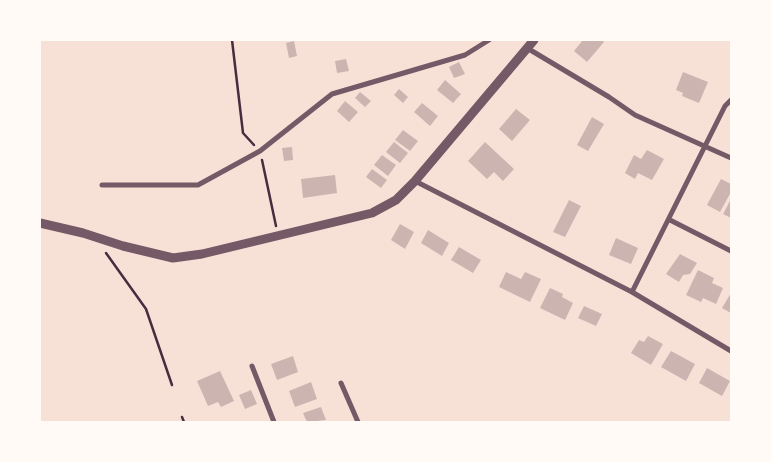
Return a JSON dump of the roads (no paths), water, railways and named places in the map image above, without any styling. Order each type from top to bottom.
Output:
[{"type":"street","points":[[102,185],[198,185],[260,152],[332,94],[465,55],[489,40]]},
{"type":"street","points":[[40,223],[173,258],[202,254],[372,214],[396,200],[415,181],[534,40]]},
{"type":"street","points":[[527,48],[609,97],[635,115],[731,158]]},
{"type":"street","points":[[632,292],[670,220],[725,106],[731,100]]},
{"type":"street","points":[[415,181],[632,292],[731,351]]},
{"type":"street","points":[[670,220],[731,251]]},
{"type":"street","points":[[252,366],[274,422]]},
{"type":"street","points":[[342,383],[358,422]]}]
